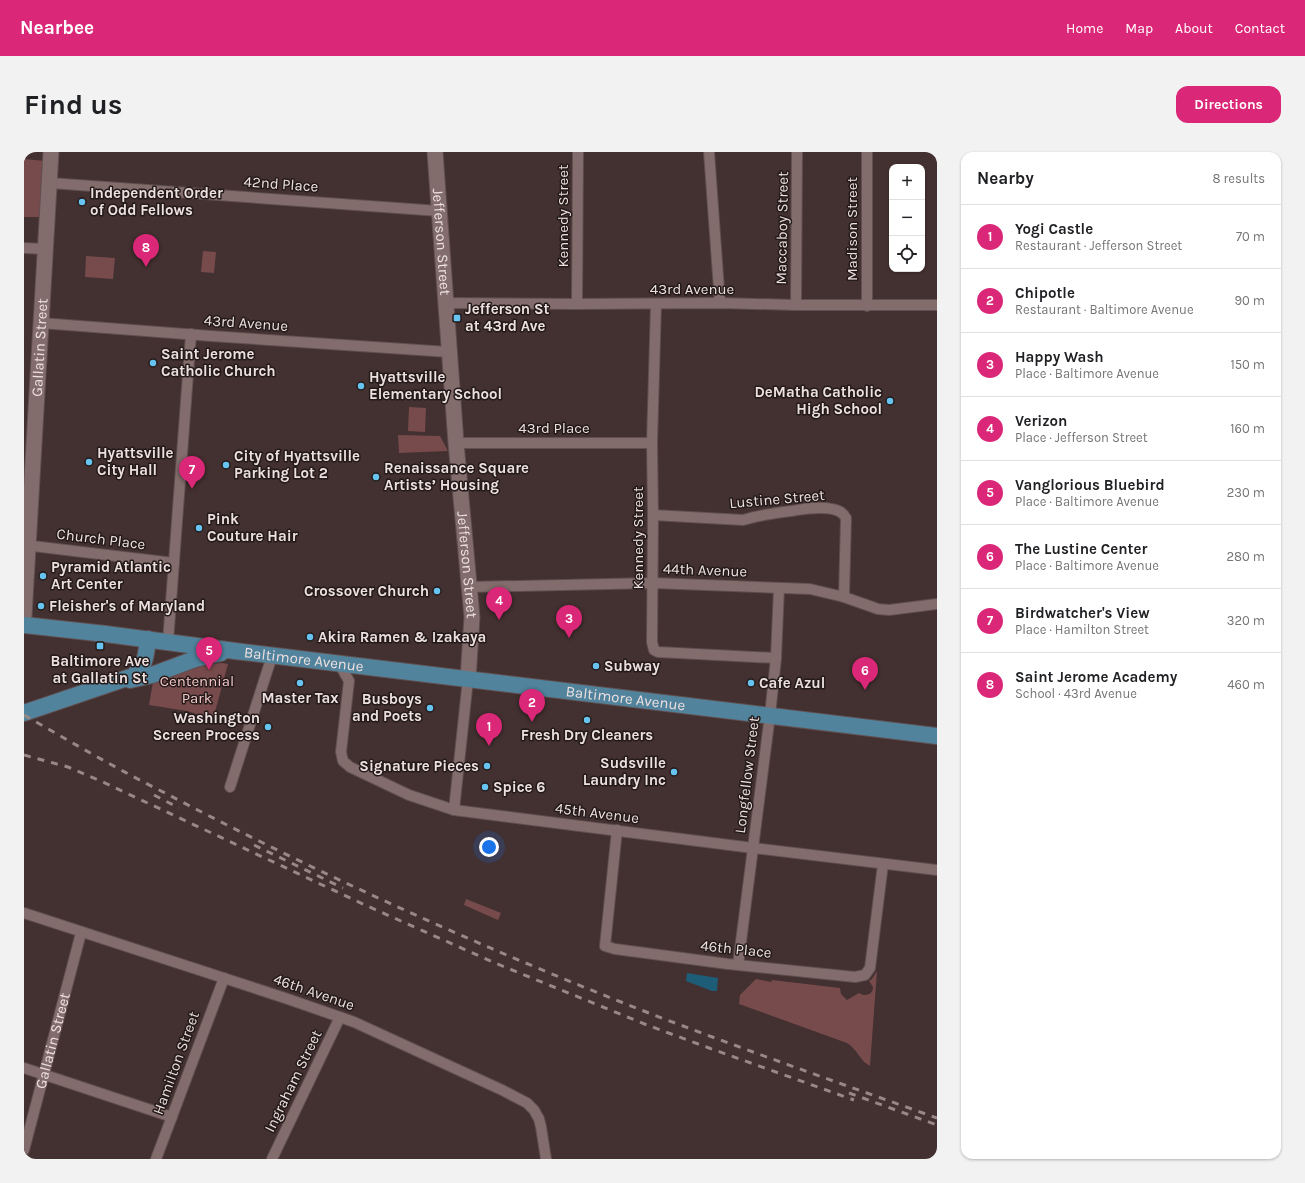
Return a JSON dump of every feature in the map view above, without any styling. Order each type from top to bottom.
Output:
[{"type":"main road","name":"Baltimore Avenue","points":[[24,625],[937,736]]},
{"type":"main road","points":[[24,713],[133,676],[141,669],[143,665],[148,639]]},
{"type":"main road","points":[[121,680],[146,676],[201,657],[235,651]]},
{"type":"street","name":"Gallatin Street","points":[[24,616],[26,545],[52,152]]},
{"type":"street","name":"Jefferson Street","points":[[435,152],[456,443],[472,617],[468,679],[454,810]]},
{"type":"street","name":"Kennedy Street","points":[[577,304],[578,152]]},
{"type":"street","points":[[709,152],[720,303]]},
{"type":"street","name":"Maccaboy Street","points":[[796,305],[797,152]]},
{"type":"street","name":"Madison Street","points":[[867,152],[867,306]]},
{"type":"street","name":"42nd Place","points":[[50,182],[439,211]]},
{"type":"street","points":[[24,248],[46,249]]},
{"type":"street","name":"43rd Avenue","points":[[446,303],[720,303],[867,306],[937,305]]},
{"type":"street","name":"Kennedy Street","points":[[656,304],[652,443],[652,642],[654,650],[658,652],[776,658]]},
{"type":"street","name":"43rd Avenue","points":[[41,323],[449,352]]},
{"type":"street","points":[[168,642],[192,334]]},
{"type":"street","name":"43rd Place","points":[[456,443],[652,443]]},
{"type":"street","name":"Lustine Street","points":[[653,516],[743,520],[757,516],[812,508],[830,508],[840,511],[846,518],[844,597]]},
{"type":"street","name":"Church Place","points":[[26,545],[174,563]]},
{"type":"street","name":"44th Avenue","points":[[469,586],[653,583],[810,589],[844,597],[878,609],[889,610],[937,604]]},
{"type":"street","name":"Longfellow Street","points":[[738,965],[770,715],[776,658],[780,588]]},
{"type":"street","points":[[230,787],[272,656]]},
{"type":"street","points":[[339,663],[349,681],[366,667]]},
{"type":"street","name":"45th Avenue","points":[[349,681],[341,752],[343,761],[350,767],[409,795],[454,810],[937,870]]},
{"type":"street","name":"46th Place","points":[[617,830],[605,946],[615,949],[738,965],[855,977],[865,975],[870,968],[883,864]]},
{"type":"street","name":"46th Avenue","points":[[24,913],[340,1017],[390,1038],[514,1096],[534,1110],[539,1119],[546,1159]]},
{"type":"street","name":"Gallatin Street","points":[[24,1150],[81,932]]},
{"type":"street","name":"Hamilton Street","points":[[156,1159],[224,978]]},
{"type":"street","name":"Ingraham Street","points":[[272,1159],[340,1017]]},
{"type":"street","points":[[24,1068],[172,1117]]},
{"type":"green space","points":[[24,159],[45,161],[42,217],[24,217]]},
{"type":"green space","points":[[203,251],[216,252],[214,273],[201,272]]},
{"type":"green space","points":[[86,256],[115,258],[113,279],[85,277]]},
{"type":"green space","points":[[409,407],[426,408],[425,432],[408,431]]},
{"type":"green space","points":[[398,435],[440,436],[448,451],[399,453]]},
{"type":"green space","name":"Centennial Park","points":[[222,663],[228,664],[213,719],[187,711],[149,705],[153,682],[200,665]]},
{"type":"green space","points":[[466,899],[501,913],[498,920],[464,905]]},
{"type":"green space","points":[[877,971],[870,1066],[847,1043],[739,1004],[740,995],[756,979],[771,982],[772,980],[840,988],[841,994],[847,1000],[859,993],[865,995],[871,993],[873,987],[869,981]]},
{"type":"water","points":[[687,973],[718,978],[717,991],[712,991],[686,981]]},
{"type":"railway","points":[[24,715],[129,774],[225,824],[406,911],[529,965],[654,1015],[937,1118]]},
{"type":"railway","points":[[24,755],[68,767],[105,783],[365,905],[495,963],[647,1025],[854,1100]]},
{"type":"railway","points":[[154,795],[179,808]]},
{"type":"railway","points":[[254,845],[343,888]]},
{"type":"railway","points":[[849,1093],[937,1125]]},
{"type":"place","name":"Independent Order of Odd Fellows","points":[[82,202]]},
{"type":"place","name":"Saint Jerome Academy","points":[[146,267]]},
{"type":"place","name":"Jefferson St at 43rd Ave","points":[[457,318]]},
{"type":"place","name":"Saint Jerome Catholic Church","points":[[153,363]]},
{"type":"place","name":"Hyattsville Elementary School","points":[[361,386]]},
{"type":"place","name":"DeMatha Catholic High School","points":[[890,401]]},
{"type":"place","name":"Hyattsville City Hall","points":[[89,462]]},
{"type":"place","name":"City of Hyattsville Parking Lot 2","points":[[226,465]]},
{"type":"place","name":"Renaissance Square Artists’ Housing","points":[[376,477]]},
{"type":"place","name":"Birdwatcher's View","points":[[192,489]]},
{"type":"place","name":"Pink Couture Hair","points":[[199,528]]},
{"type":"place","name":"Pyramid Atlantic Art Center","points":[[43,576]]},
{"type":"place","name":"Crossover Church","points":[[437,591]]},
{"type":"place","name":"Fleisher's of Maryland","points":[[41,606]]},
{"type":"place","name":"Verizon","points":[[499,620]]},
{"type":"place","name":"Akira Ramen & Izakaya","points":[[310,637]]},
{"type":"place","name":"Happy Wash","points":[[569,638]]},
{"type":"place","name":"Baltimore Ave at Gallatin St","points":[[100,646]]},
{"type":"place","name":"Subway","points":[[596,666]]},
{"type":"place","name":"Vanglorious Bluebird","points":[[209,670]]},
{"type":"place","name":"Master Tax","points":[[300,683]]},
{"type":"place","name":"Cafe Azul","points":[[751,683]]},
{"type":"place","name":"The Lustine Center","points":[[865,690]]},
{"type":"place","name":"Busboys and Poets","points":[[430,708]]},
{"type":"place","name":"Fresh Dry Cleaners","points":[[587,720]]},
{"type":"place","name":"Chipotle","points":[[532,722]]},
{"type":"place","name":"Washington Screen Process","points":[[268,727]]},
{"type":"place","name":"Yogi Castle","points":[[489,746]]},
{"type":"place","name":"Signature Pieces","points":[[487,766]]},
{"type":"place","name":"Sudsville Laundry Inc","points":[[674,772]]},
{"type":"place","name":"Spice 6","points":[[485,787]]}]
